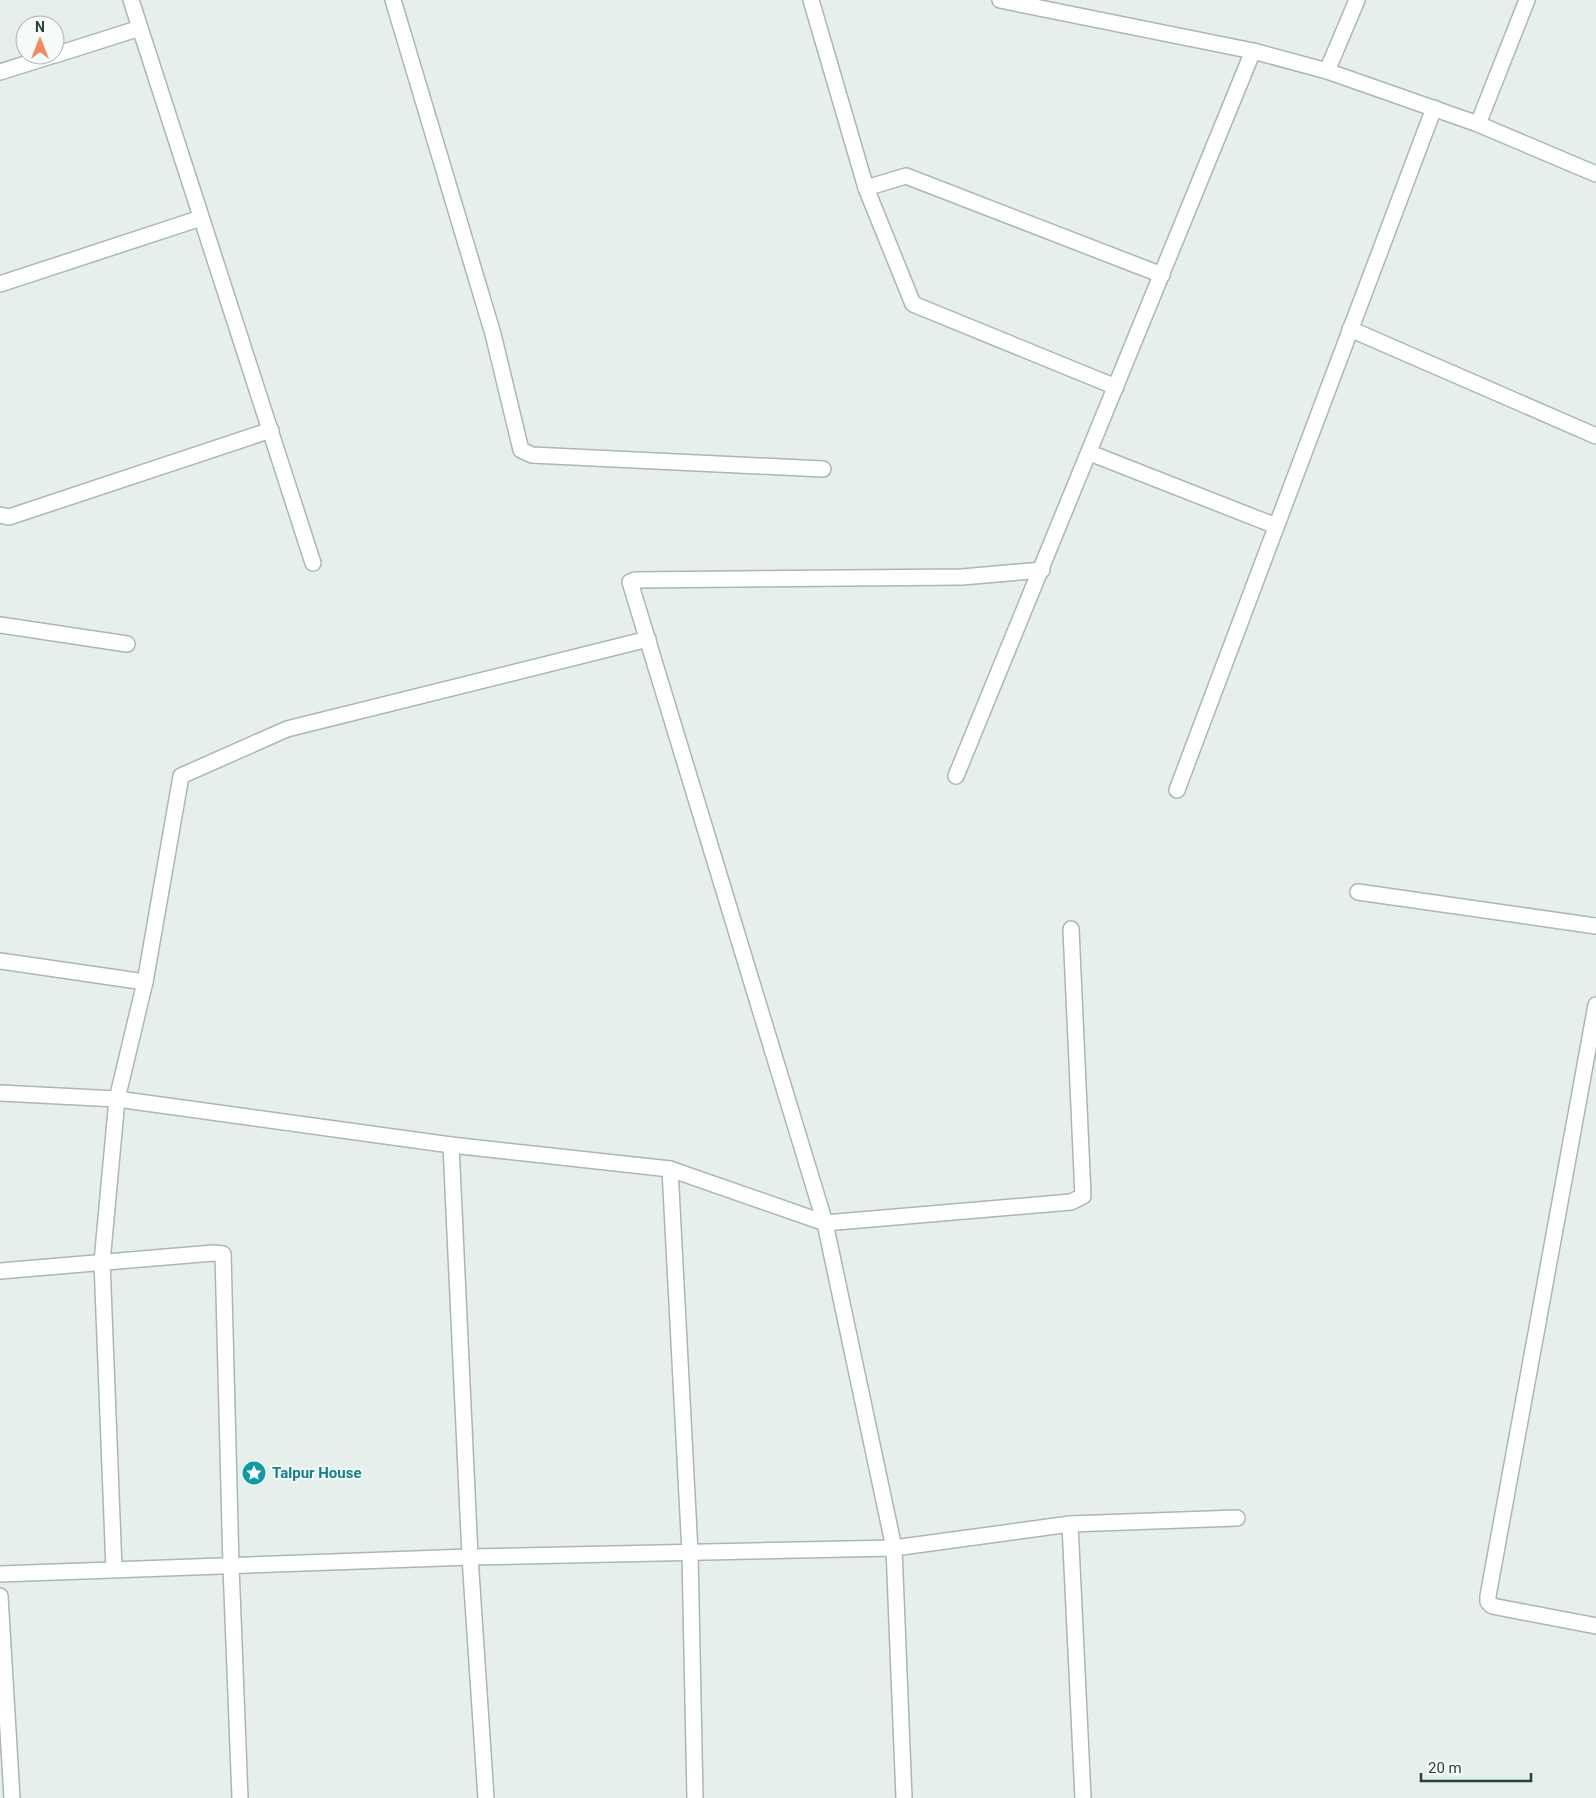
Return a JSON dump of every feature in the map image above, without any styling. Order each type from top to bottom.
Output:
[{"type":"street","points":[[131,0],[313,563]]},
{"type":"street","points":[[393,0],[493,334],[521,450],[532,455],[823,469]]},
{"type":"street","points":[[811,0],[866,188],[912,304],[1116,387]]},
{"type":"street","points":[[1000,0],[1253,51],[1327,71],[1478,124],[1596,174]]},
{"type":"street","points":[[1327,71],[1357,0]]},
{"type":"street","points":[[1478,124],[1527,0]]},
{"type":"street","points":[[65,52],[140,28]]},
{"type":"street","points":[[956,776],[1090,453],[1253,51]]},
{"type":"street","points":[[0,72],[22,65]]},
{"type":"street","points":[[1177,790],[1434,108]]},
{"type":"street","points":[[866,188],[906,176],[1162,275]]},
{"type":"street","points":[[0,284],[201,218]]},
{"type":"street","points":[[1350,330],[1596,436]]},
{"type":"street","points":[[0,516],[9,517],[271,430]]},
{"type":"street","points":[[1090,453],[1276,526]]},
{"type":"street","points":[[904,1798],[894,1548],[825,1223],[630,582],[635,580],[962,577],[1042,570]]},
{"type":"street","points":[[0,625],[127,644]]},
{"type":"street","points":[[114,1569],[102,1262],[117,1099],[145,982],[181,776],[287,729],[648,639]]},
{"type":"street","points":[[1358,892],[1596,926]]},
{"type":"street","points":[[0,1093],[117,1099],[451,1145],[670,1168],[825,1223],[1071,1202],[1083,1196],[1071,929]]},
{"type":"street","points":[[0,961],[145,982]]},
{"type":"street","points":[[1596,1005],[1488,1602],[1492,1606],[1596,1626]]},
{"type":"street","points":[[451,1145],[470,1557],[486,1798]]},
{"type":"street","points":[[670,1168],[690,1553],[695,1798]]},
{"type":"street","points":[[0,1271],[213,1253],[223,1254],[231,1566],[240,1798]]},
{"type":"street","points":[[0,1574],[470,1557],[894,1548],[1070,1524],[1237,1518]]},
{"type":"street","points":[[1070,1524],[1083,1798]]},
{"type":"street","points":[[0,1596],[12,1798]]},
{"type":"place","name":"Talpur House","points":[[254,1473]]}]
